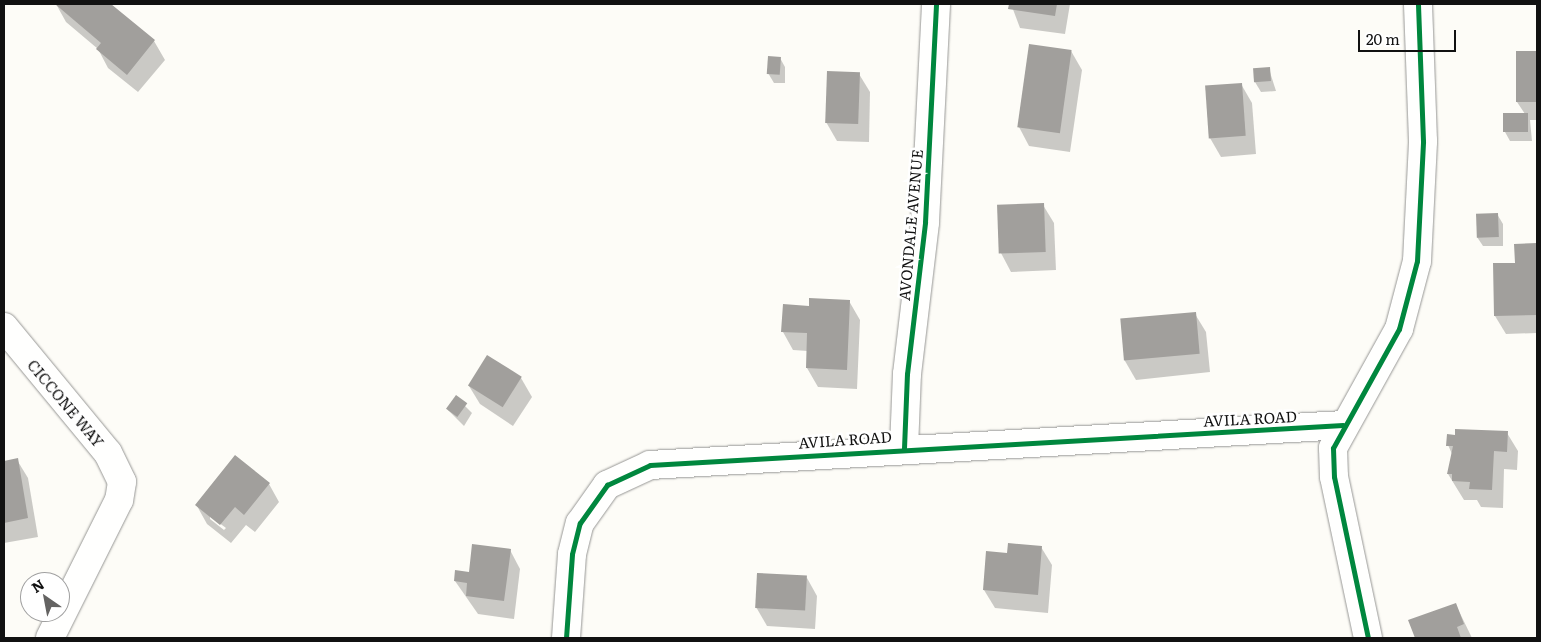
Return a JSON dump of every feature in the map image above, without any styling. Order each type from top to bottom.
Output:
[{"type":"street","name":"AVONDALE AVENUE","points":[[904,448],[907,374],[925,222],[936,4]]},
{"type":"street","points":[[1368,638],[1334,477],[1333,448],[1343,425],[1399,329],[1417,261],[1423,141],[1418,4]]},
{"type":"street","name":"CICCONE WAY","points":[[4,327],[108,453],[122,482],[119,500],[50,638]]},
{"type":"street","name":"AVILA ROAD","points":[[566,638],[577,531],[596,496],[620,476],[665,463],[904,448],[1343,425]]},
{"type":"building","points":[[55,4],[111,4],[155,40],[127,75],[96,49],[101,43]]},
{"type":"building","points":[[1009,4],[1057,4],[1055,16],[1008,9]]},
{"type":"building","points":[[1029,44],[1072,50],[1060,133],[1017,127]]},
{"type":"building","points":[[1516,51],[1537,51],[1537,102],[1516,102]]},
{"type":"building","points":[[768,56],[781,57],[780,75],[767,74]]},
{"type":"building","points":[[1270,67],[1271,81],[1254,82],[1253,68]]},
{"type":"building","points":[[827,71],[860,72],[858,124],[825,123]]},
{"type":"building","points":[[1242,83],[1246,136],[1209,138],[1205,86]]},
{"type":"building","points":[[1503,113],[1528,113],[1528,132],[1503,132]]},
{"type":"building","points":[[1044,203],[1046,252],[999,254],[997,205]]},
{"type":"building","points":[[1498,213],[1499,237],[1477,238],[1476,214]]},
{"type":"building","points":[[1537,243],[1537,315],[1494,316],[1493,263],[1515,263],[1514,244]]},
{"type":"building","points":[[809,298],[850,300],[847,370],[806,368],[807,333],[781,332],[783,304],[809,306]]},
{"type":"building","points":[[1196,312],[1200,354],[1124,360],[1120,319]]},
{"type":"building","points":[[487,355],[522,377],[503,407],[468,386]]},
{"type":"building","points":[[456,395],[467,403],[457,417],[446,409]]},
{"type":"building","points":[[1455,429],[1508,431],[1507,452],[1494,451],[1492,490],[1469,489],[1470,482],[1452,481],[1452,474],[1447,474],[1453,446],[1446,446],[1447,434],[1455,435]]},
{"type":"building","points":[[235,455],[270,483],[244,515],[235,507],[220,525],[195,505]]},
{"type":"building","points":[[18,458],[28,518],[4,523],[4,461]]},
{"type":"building","points":[[1008,543],[1042,546],[1038,595],[983,590],[986,551],[1007,553]]},
{"type":"building","points":[[472,544],[511,549],[504,601],[466,596],[467,583],[454,581],[455,570],[469,572]]},
{"type":"building","points":[[757,573],[807,576],[805,611],[755,608]]},
{"type":"building","points":[[1456,603],[1464,624],[1457,627],[1461,638],[1415,638],[1408,620]]},
{"type":"cycle path","points":[[904,448],[907,374],[925,222],[936,4]]},
{"type":"cycle path","points":[[1368,638],[1334,477],[1333,448],[1399,329],[1417,261],[1423,141],[1418,4]]},
{"type":"cycle path","points":[[566,638],[572,554],[580,523],[607,485],[650,465],[1343,425]]}]
